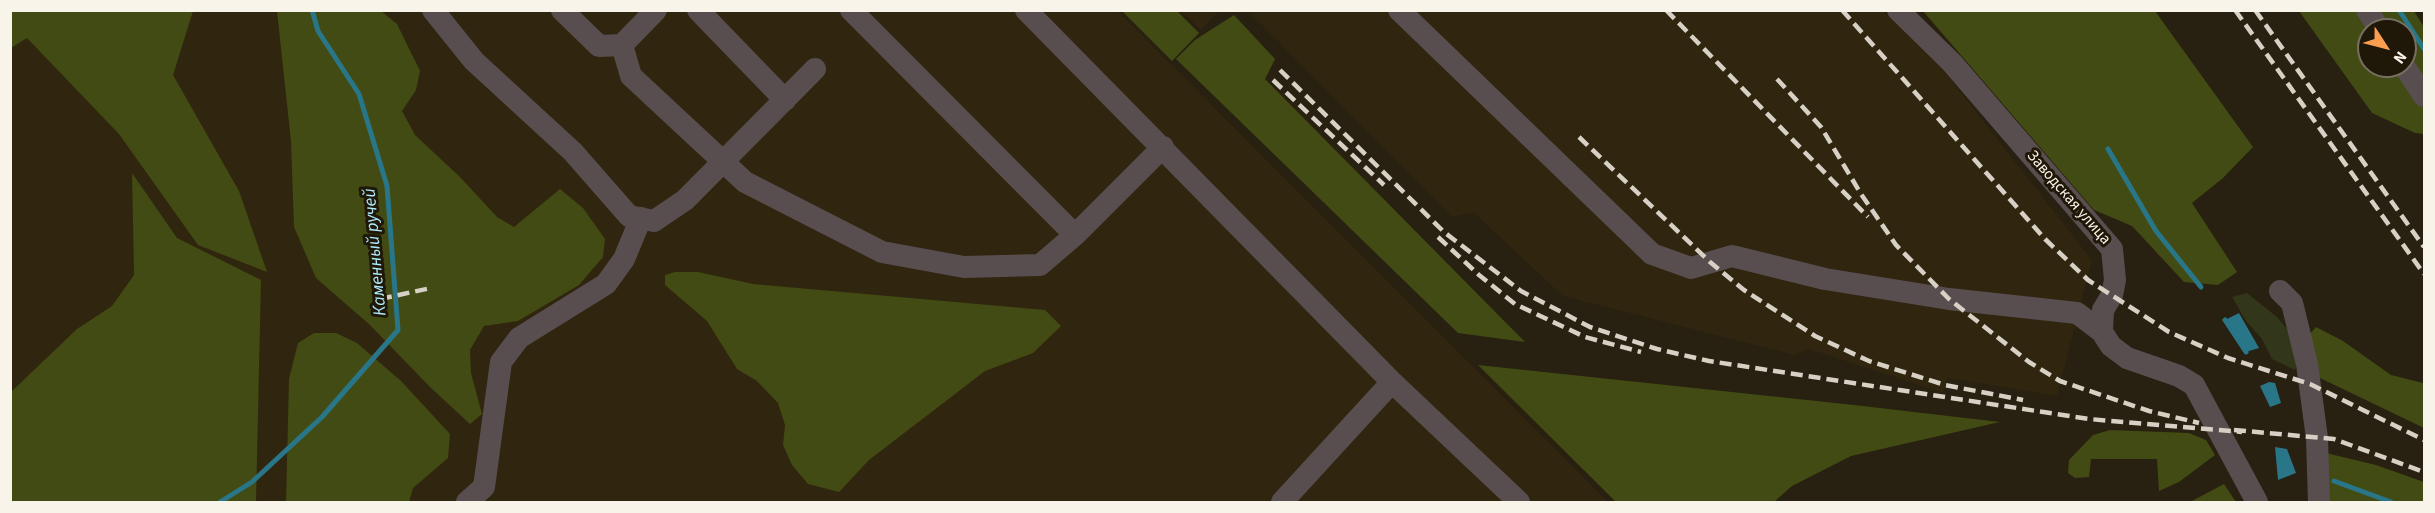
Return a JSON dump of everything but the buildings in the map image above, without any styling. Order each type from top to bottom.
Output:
[{"type":"street","points":[[433,10],[474,61],[573,152],[629,216],[654,221],[685,200],[815,69]]},
{"type":"street","points":[[562,10],[599,46],[622,45],[656,10]]},
{"type":"street","points":[[698,10],[785,100]]},
{"type":"street","points":[[851,10],[1075,235]]},
{"type":"street","points":[[1026,10],[1392,382],[1519,502]]},
{"type":"street","points":[[1399,10],[1652,254],[1691,268],[1732,256],[1825,279],[1949,299],[2077,313],[2102,332],[2111,346],[2127,358],[2179,376],[2194,385],[2257,502]]},
{"type":"street","name":"Заводская улица","points":[[1898,10],[1952,63],[2112,249],[2115,280],[2112,295],[2103,310],[2102,332]]},
{"type":"street","points":[[622,45],[631,76],[745,182],[882,252],[964,267],[1040,265],[1075,235],[1163,147]]},
{"type":"street","points":[[2412,78],[2424,96]]},
{"type":"street","points":[[467,502],[484,487],[501,363],[519,338],[606,284],[624,259],[641,218]]},
{"type":"street","points":[[2280,291],[2292,303],[2307,364],[2317,438],[2319,502]]},
{"type":"street","points":[[1282,502],[1392,382]]},
{"type":"shaded area","points":[[10,11],[1118,11],[1608,502],[11,502]]},
{"type":"shaded area","points":[[1181,11],[1219,11],[1201,30]]},
{"type":"shaded area","points":[[1248,11],[1883,11],[1944,71],[2092,260],[2057,396],[1947,378],[1943,393],[1809,349],[1794,355],[1563,296],[1473,212],[1452,217]]},
{"type":"green space","points":[[11,10],[193,11],[173,75],[239,191],[267,272],[198,245],[119,134],[27,38],[11,48]]},
{"type":"green space","points":[[277,11],[381,11],[397,24],[420,71],[416,90],[402,111],[415,135],[460,177],[497,217],[514,227],[560,189],[583,208],[605,239],[603,257],[579,285],[518,321],[484,326],[470,350],[471,373],[482,414],[470,424],[430,387],[370,325],[316,278],[294,227],[291,141]]},
{"type":"green space","points":[[1122,11],[1177,11],[1199,33],[1172,61]]},
{"type":"green space","points":[[1923,11],[2155,11],[2253,147],[2223,178],[2192,203],[2237,272],[2218,285],[2184,282],[2132,226],[2094,210]]},
{"type":"green space","points":[[2299,11],[2414,11],[2424,27],[2424,134],[2415,133],[2372,113]]},
{"type":"green space","points":[[1234,15],[1275,59],[1265,79],[1525,342],[1458,333],[1176,59],[1195,40]]},
{"type":"green space","points":[[132,173],[177,238],[261,280],[256,502],[11,502],[11,392],[77,329],[112,306],[134,275]]},
{"type":"green space","points":[[675,272],[698,272],[753,284],[1045,310],[1061,326],[1033,353],[985,371],[869,460],[839,492],[808,484],[792,465],[783,445],[785,425],[778,403],[757,381],[737,369],[707,321],[665,285],[665,275]]},
{"type":"green space","points":[[2247,293],[2277,317],[2294,337],[2299,358],[2295,370],[2272,359],[2262,339],[2246,321],[2232,297]]},
{"type":"green space","points":[[2316,327],[2343,341],[2391,375],[2423,383],[2424,428],[2320,378],[2315,371],[2306,338]]},
{"type":"green space","points":[[314,333],[336,333],[357,343],[401,381],[450,434],[448,458],[413,488],[409,502],[286,502],[289,379],[298,343]]},
{"type":"green space","points":[[1478,365],[2000,422],[1851,456],[1792,486],[1774,502],[1616,502]]},
{"type":"green space","points":[[2110,430],[2189,433],[2206,440],[2215,455],[2179,482],[2159,491],[2157,459],[2091,459],[2089,477],[2075,478],[2068,473],[2069,460],[2093,435]]},
{"type":"green space","points":[[2326,453],[2376,465],[2424,482],[2424,502],[2329,502]]},
{"type":"green space","points":[[2224,484],[2236,502],[2190,502]]},
{"type":"water","points":[[2239,313],[2259,348],[2246,352],[2225,320]]},
{"type":"water","points":[[2269,382],[2275,383],[2281,403],[2270,407],[2260,386]]},
{"type":"water","points":[[2275,447],[2287,449],[2296,473],[2278,480]]},
{"type":"waterway","name":"Каменный ручей","points":[[220,502],[252,482],[322,417],[398,330],[387,186],[359,94],[318,31],[312,10]]},
{"type":"waterway","points":[[2399,10],[2424,49]]},
{"type":"waterway","points":[[2108,149],[2156,231],[2201,287]]},
{"type":"waterway","points":[[2225,320],[2246,352]]},
{"type":"waterway","points":[[2334,481],[2391,502]]},
{"type":"railway","points":[[1666,10],[1868,217]]},
{"type":"railway","points":[[1842,10],[2045,239],[2088,280],[2169,332],[2228,358],[2310,384],[2424,440]]},
{"type":"railway","points":[[2235,10],[2424,274]]},
{"type":"railway","points":[[2255,10],[2424,247]]},
{"type":"railway","points":[[1280,70],[1444,232],[1521,291],[1590,327],[1657,349],[1709,361],[2089,419],[2242,432]]},
{"type":"railway","points":[[1777,79],[1821,127],[1861,194],[1896,245],[1949,299],[2029,362],[2060,381],[2149,411],[2199,423]]},
{"type":"railway","points":[[1273,80],[1384,185]]},
{"type":"railway","points":[[1579,137],[1710,262],[1744,290],[1815,336],[1869,361],[1945,385],[2023,400]]},
{"type":"railway","points":[[1438,237],[1515,304],[1585,337],[1641,352]]},
{"type":"railway","points":[[380,299],[431,288]]},
{"type":"railway","points":[[2234,430],[2334,439],[2424,472]]}]
